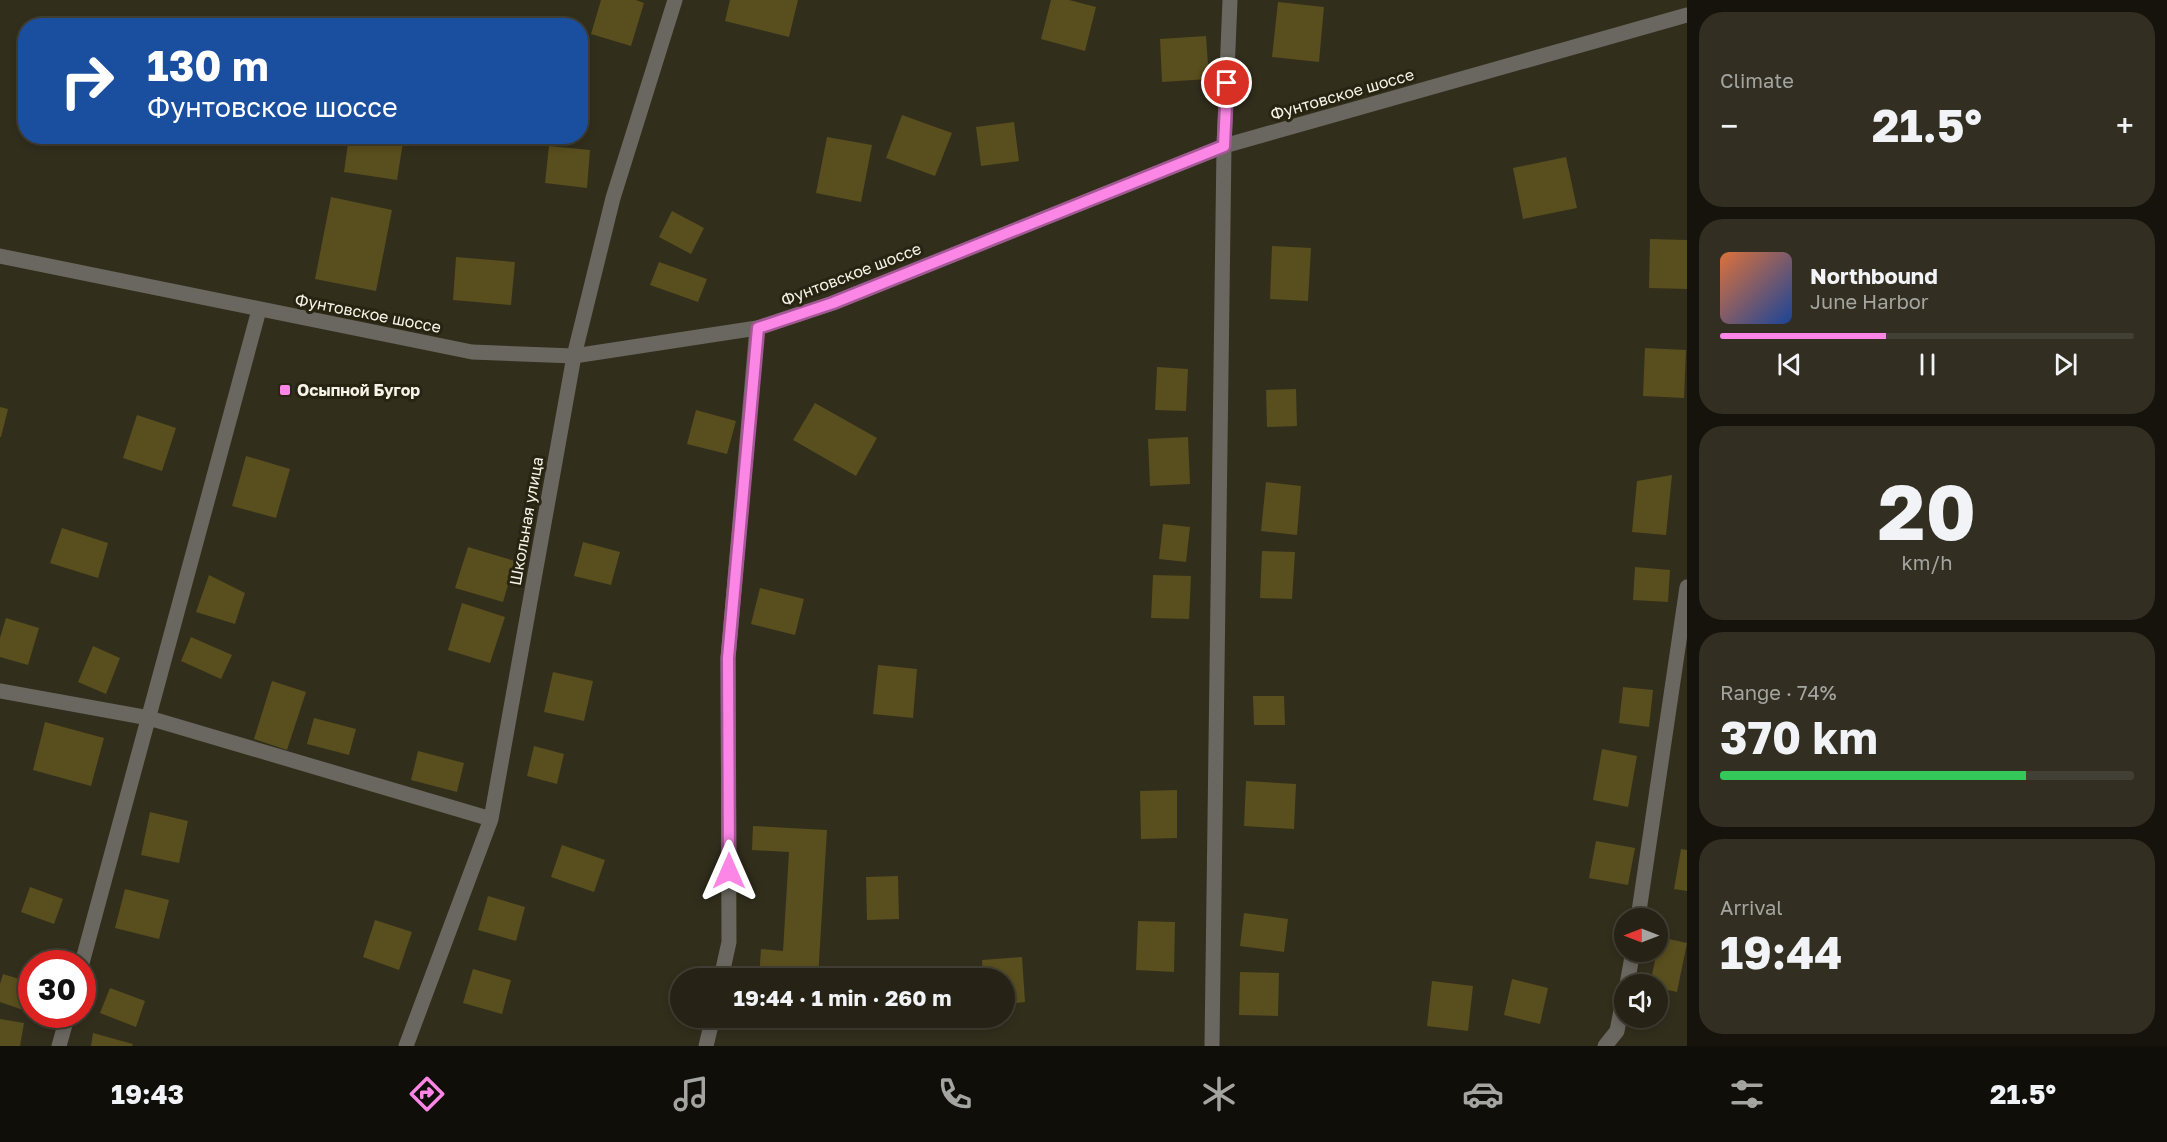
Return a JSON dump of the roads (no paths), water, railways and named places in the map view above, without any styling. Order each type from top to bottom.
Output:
[{"type":"street","name":"Школьная улица","points":[[406,1046],[491,819],[574,356],[613,198],[675,0]]},
{"type":"street","points":[[1210,1046],[1224,146],[1230,0]]},
{"type":"street","name":"Фунтовское шоссе","points":[[0,256],[472,352],[574,356],[758,328],[833,303],[1224,146],[1687,15]]},
{"type":"street","points":[[86,950],[260,310]]},
{"type":"street","points":[[723,968],[729,942],[728,658],[758,328]]},
{"type":"street","points":[[1639,908],[1687,587]]},
{"type":"street","points":[[0,691],[149,718],[491,819]]},
{"type":"street","points":[[59,1046],[64,1028]]},
{"type":"street","points":[[706,1046],[710,1028]]},
{"type":"street","points":[[1605,1046],[1618,1028]]},
{"type":"place","name":"Осыпной Бугор","points":[[285,390]]}]
